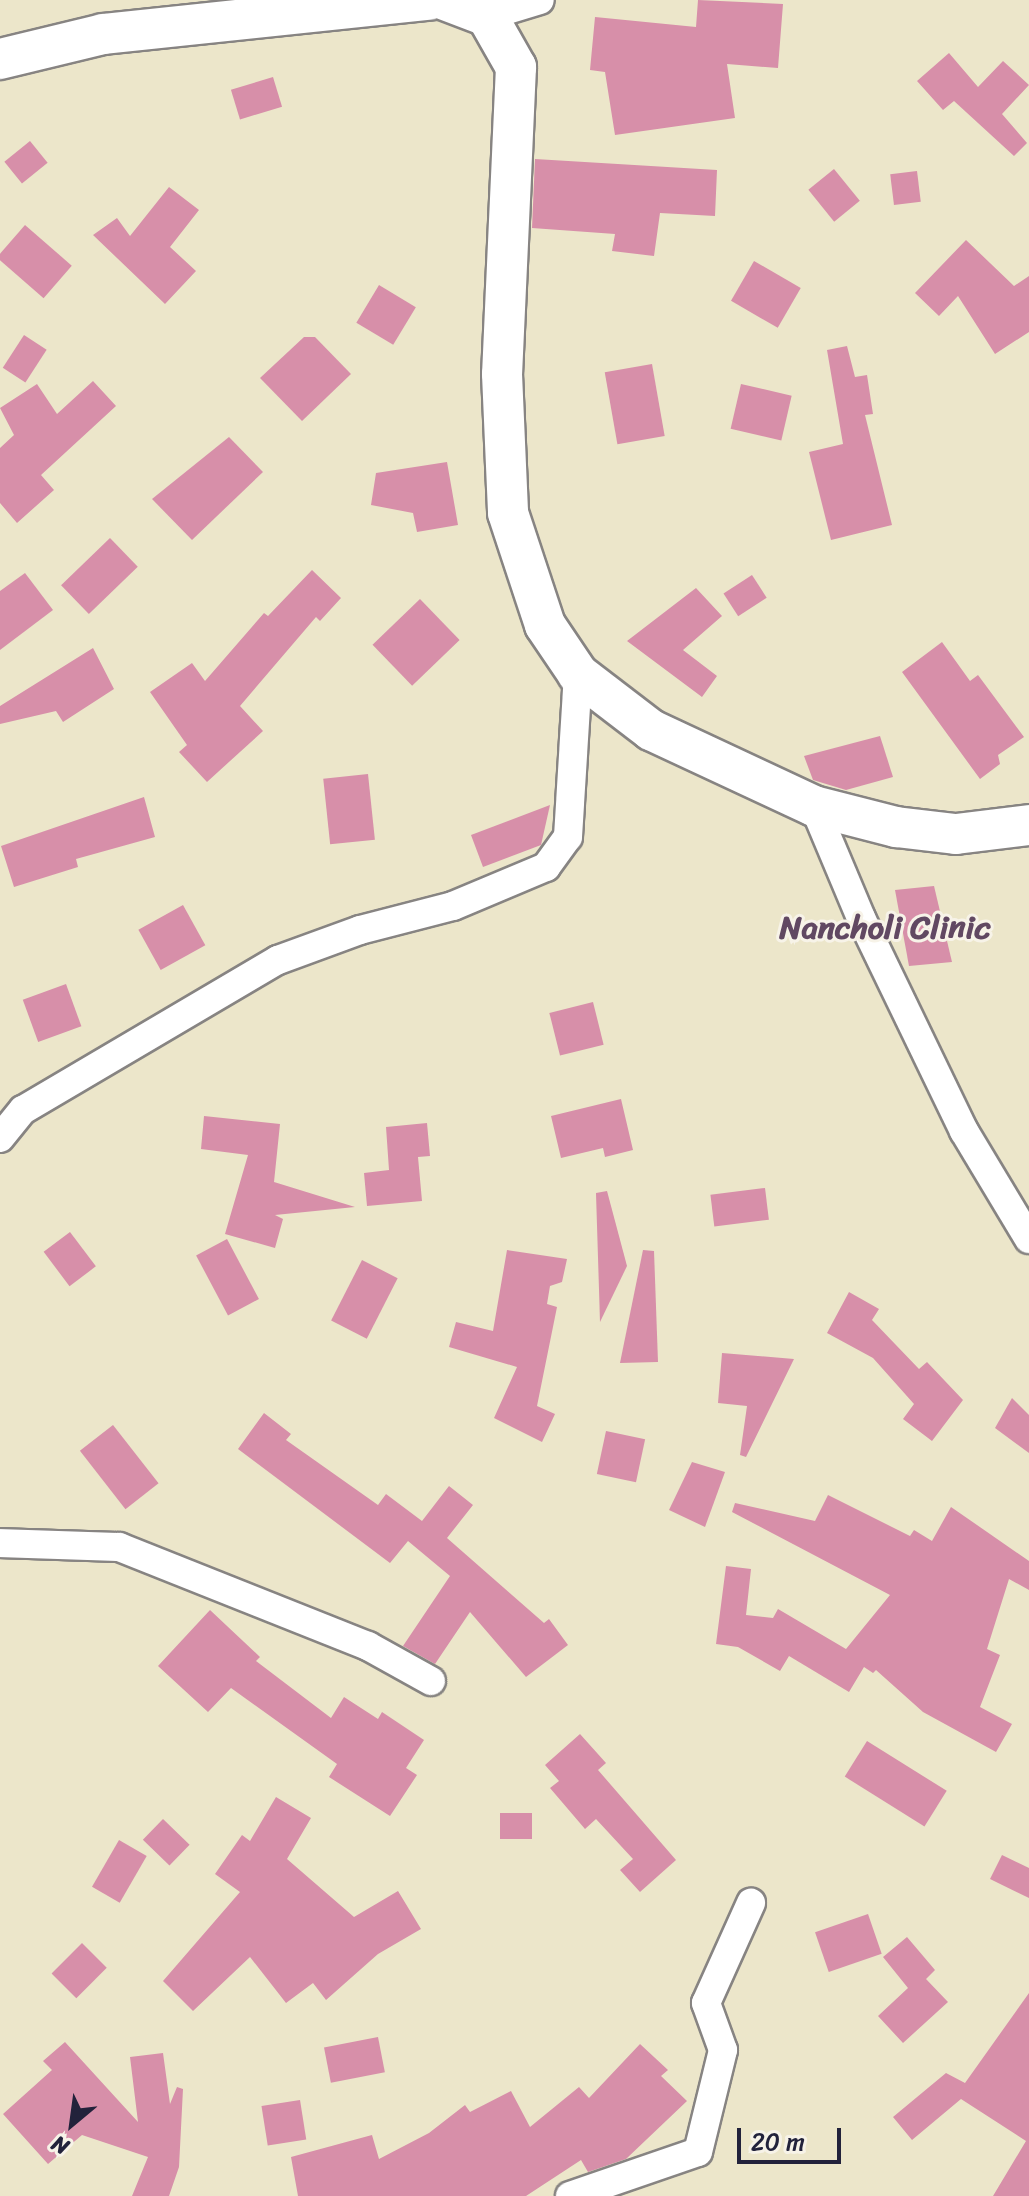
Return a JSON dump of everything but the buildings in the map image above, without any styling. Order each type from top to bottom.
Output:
[{"type":"street","points":[[0,59],[103,34],[429,0]]},
{"type":"street","points":[[445,0],[487,16],[540,0]]},
{"type":"street","points":[[487,16],[516,67],[502,374],[508,513],[545,625],[578,674],[651,730],[814,806],[896,827],[956,834],[1029,825]]},
{"type":"street","points":[[0,1138],[23,1110],[278,960],[360,930],[453,906],[546,867],[568,837],[578,674]]},
{"type":"street","points":[[814,806],[861,918],[964,1131],[1029,1239]]},
{"type":"street","points":[[0,1543],[119,1547],[368,1646],[431,1681]]},
{"type":"street","points":[[570,2196],[698,2152],[723,2050],[706,2003],[751,1903]]},
{"type":"district","name":"Nancholi Clinic","points":[[885,928]]}]
